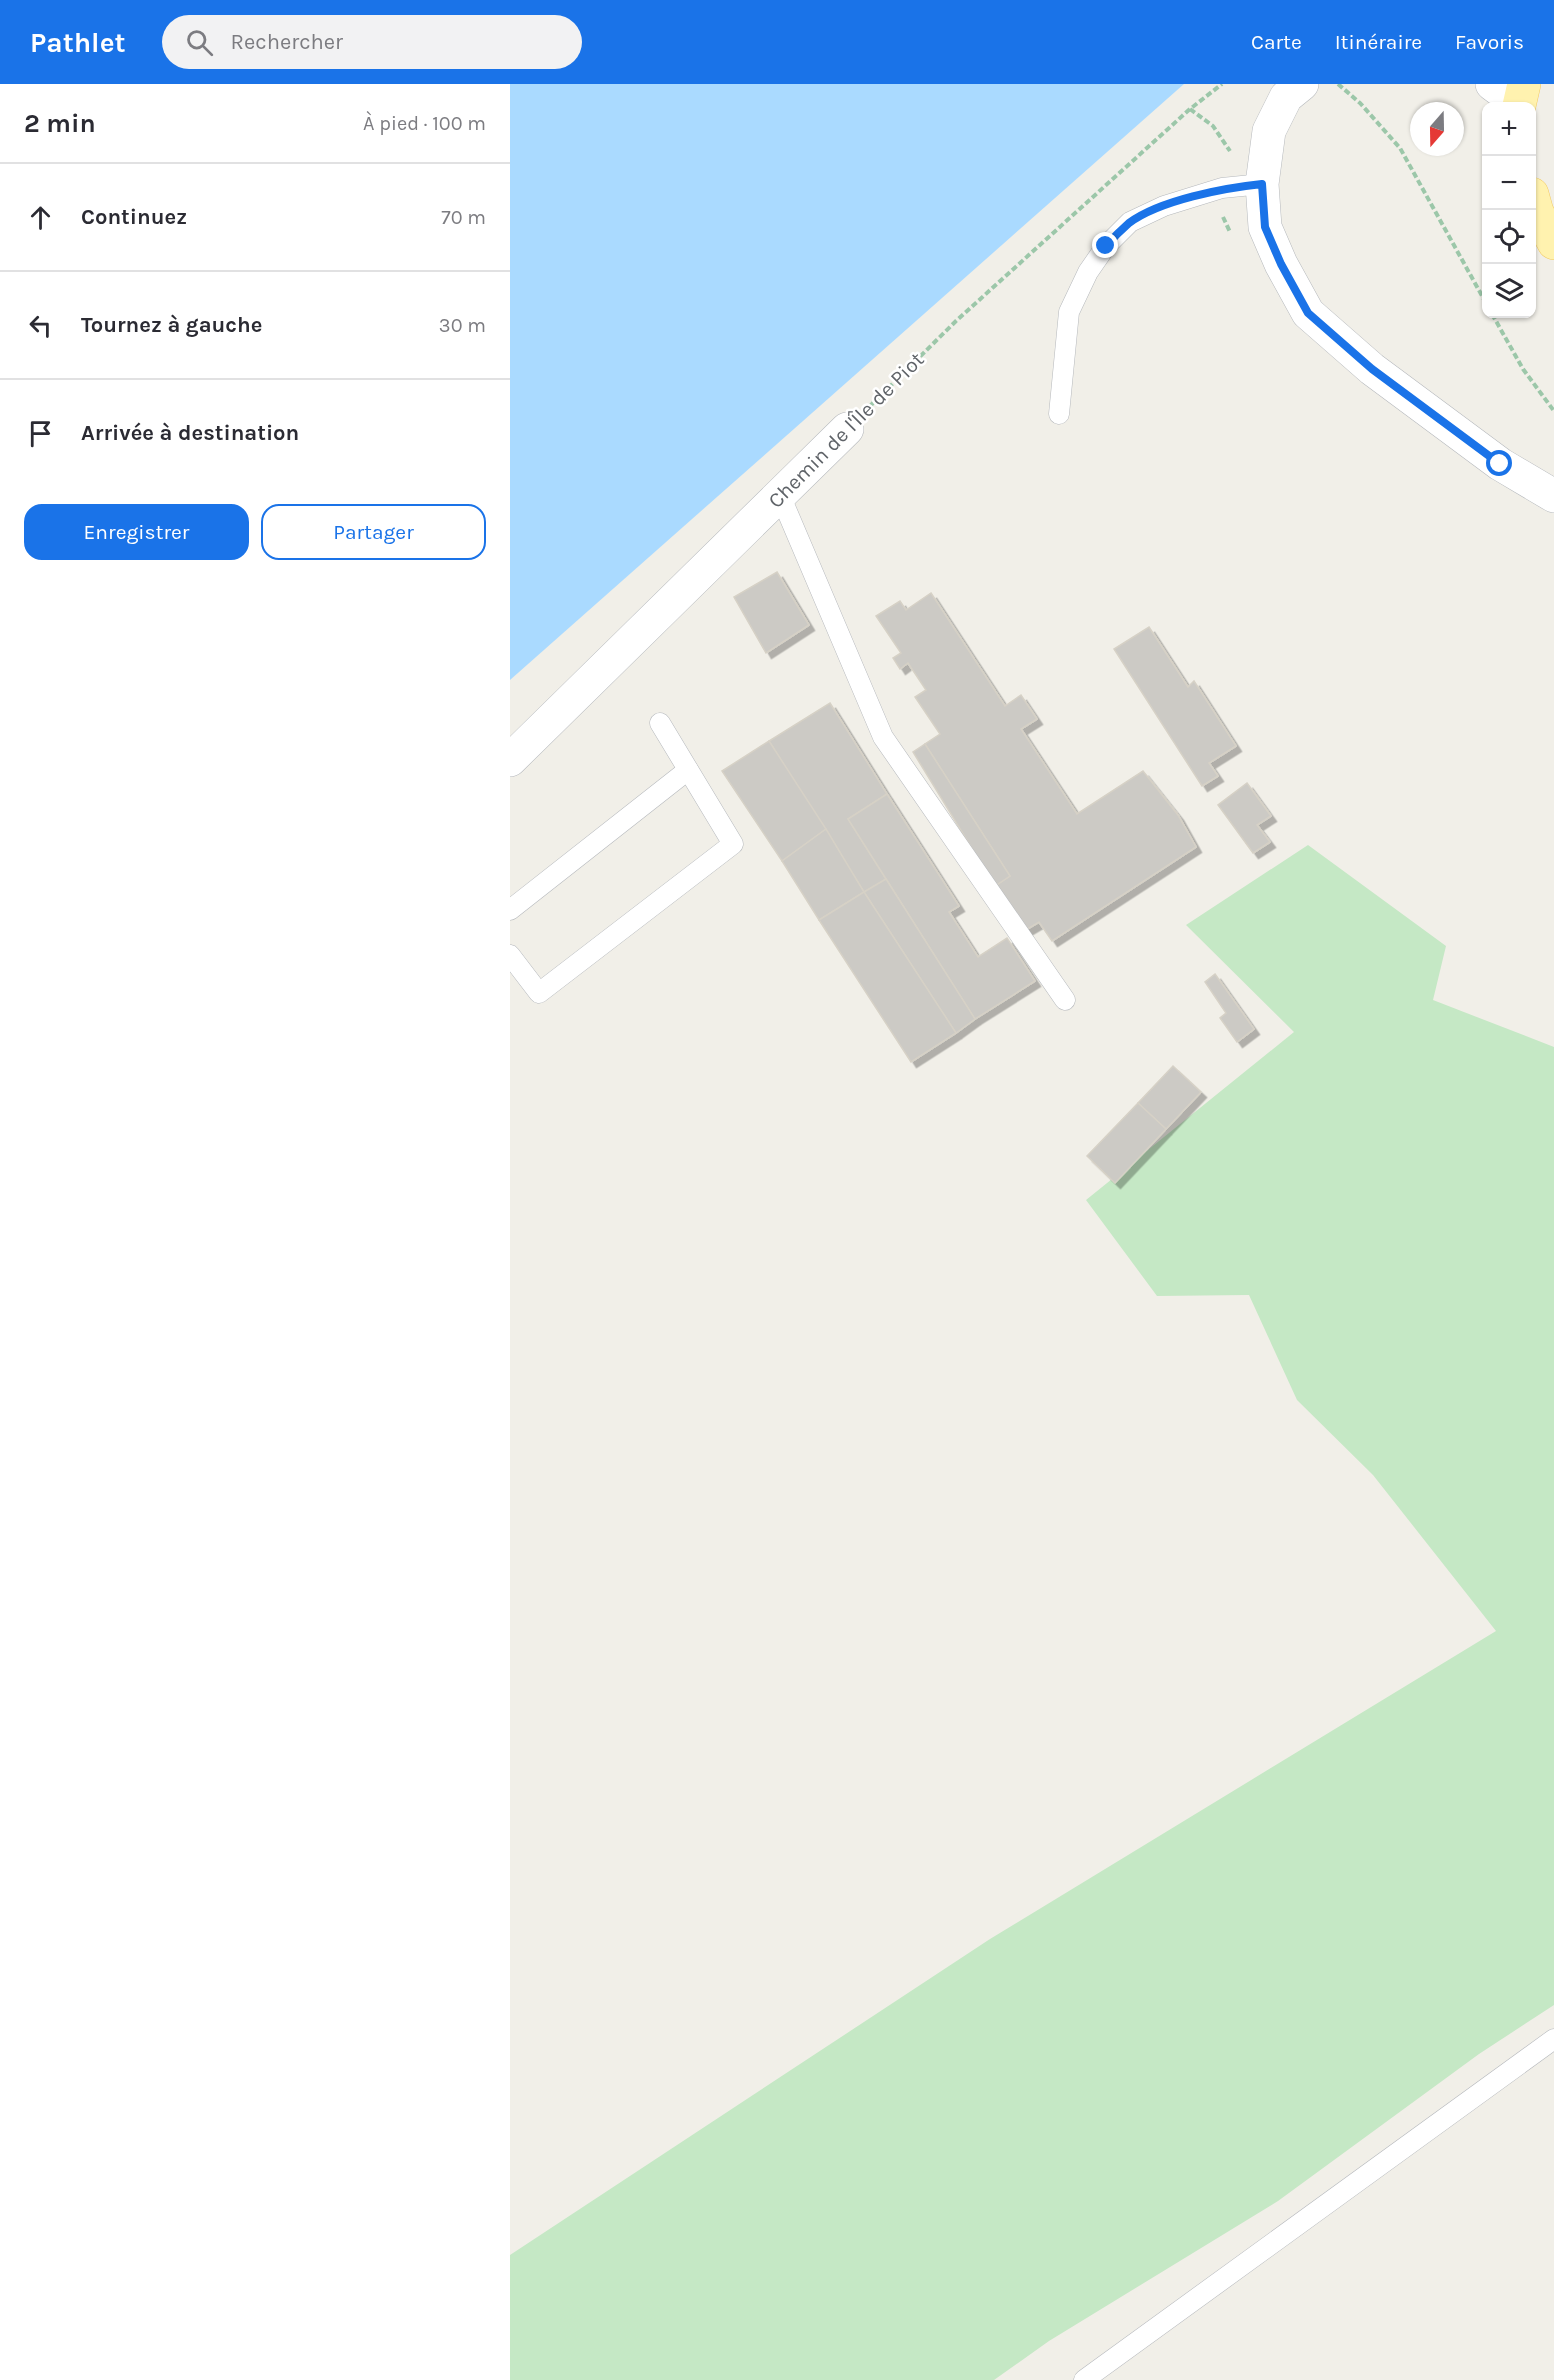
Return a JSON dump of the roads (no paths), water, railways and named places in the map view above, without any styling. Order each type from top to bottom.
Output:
[{"type":"main road","points":[[1536,206],[1554,243]]},
{"type":"street","points":[[1302,84],[1286,97],[1269,131],[1262,184],[1265,227],[1281,264],[1308,313],[1372,369],[1500,464],[1554,496]]},
{"type":"street","points":[[1492,84],[1521,98]]},
{"type":"street","name":"Chemin de l'Île de Piot","points":[[510,760],[847,429]]},
{"type":"lane","points":[[1059,414],[1070,312],[1088,272],[1106,246],[1130,222],[1164,206],[1222,188],[1262,184]]},
{"type":"lane","points":[[780,495],[883,738],[1065,1000]]},
{"type":"lane","points":[[510,954],[539,993],[733,844],[660,723]]},
{"type":"lane","points":[[510,910],[688,770]]},
{"type":"lane","points":[[1084,2380],[1554,2039]]},
{"type":"water","points":[[510,84],[1184,84],[510,680]]}]
